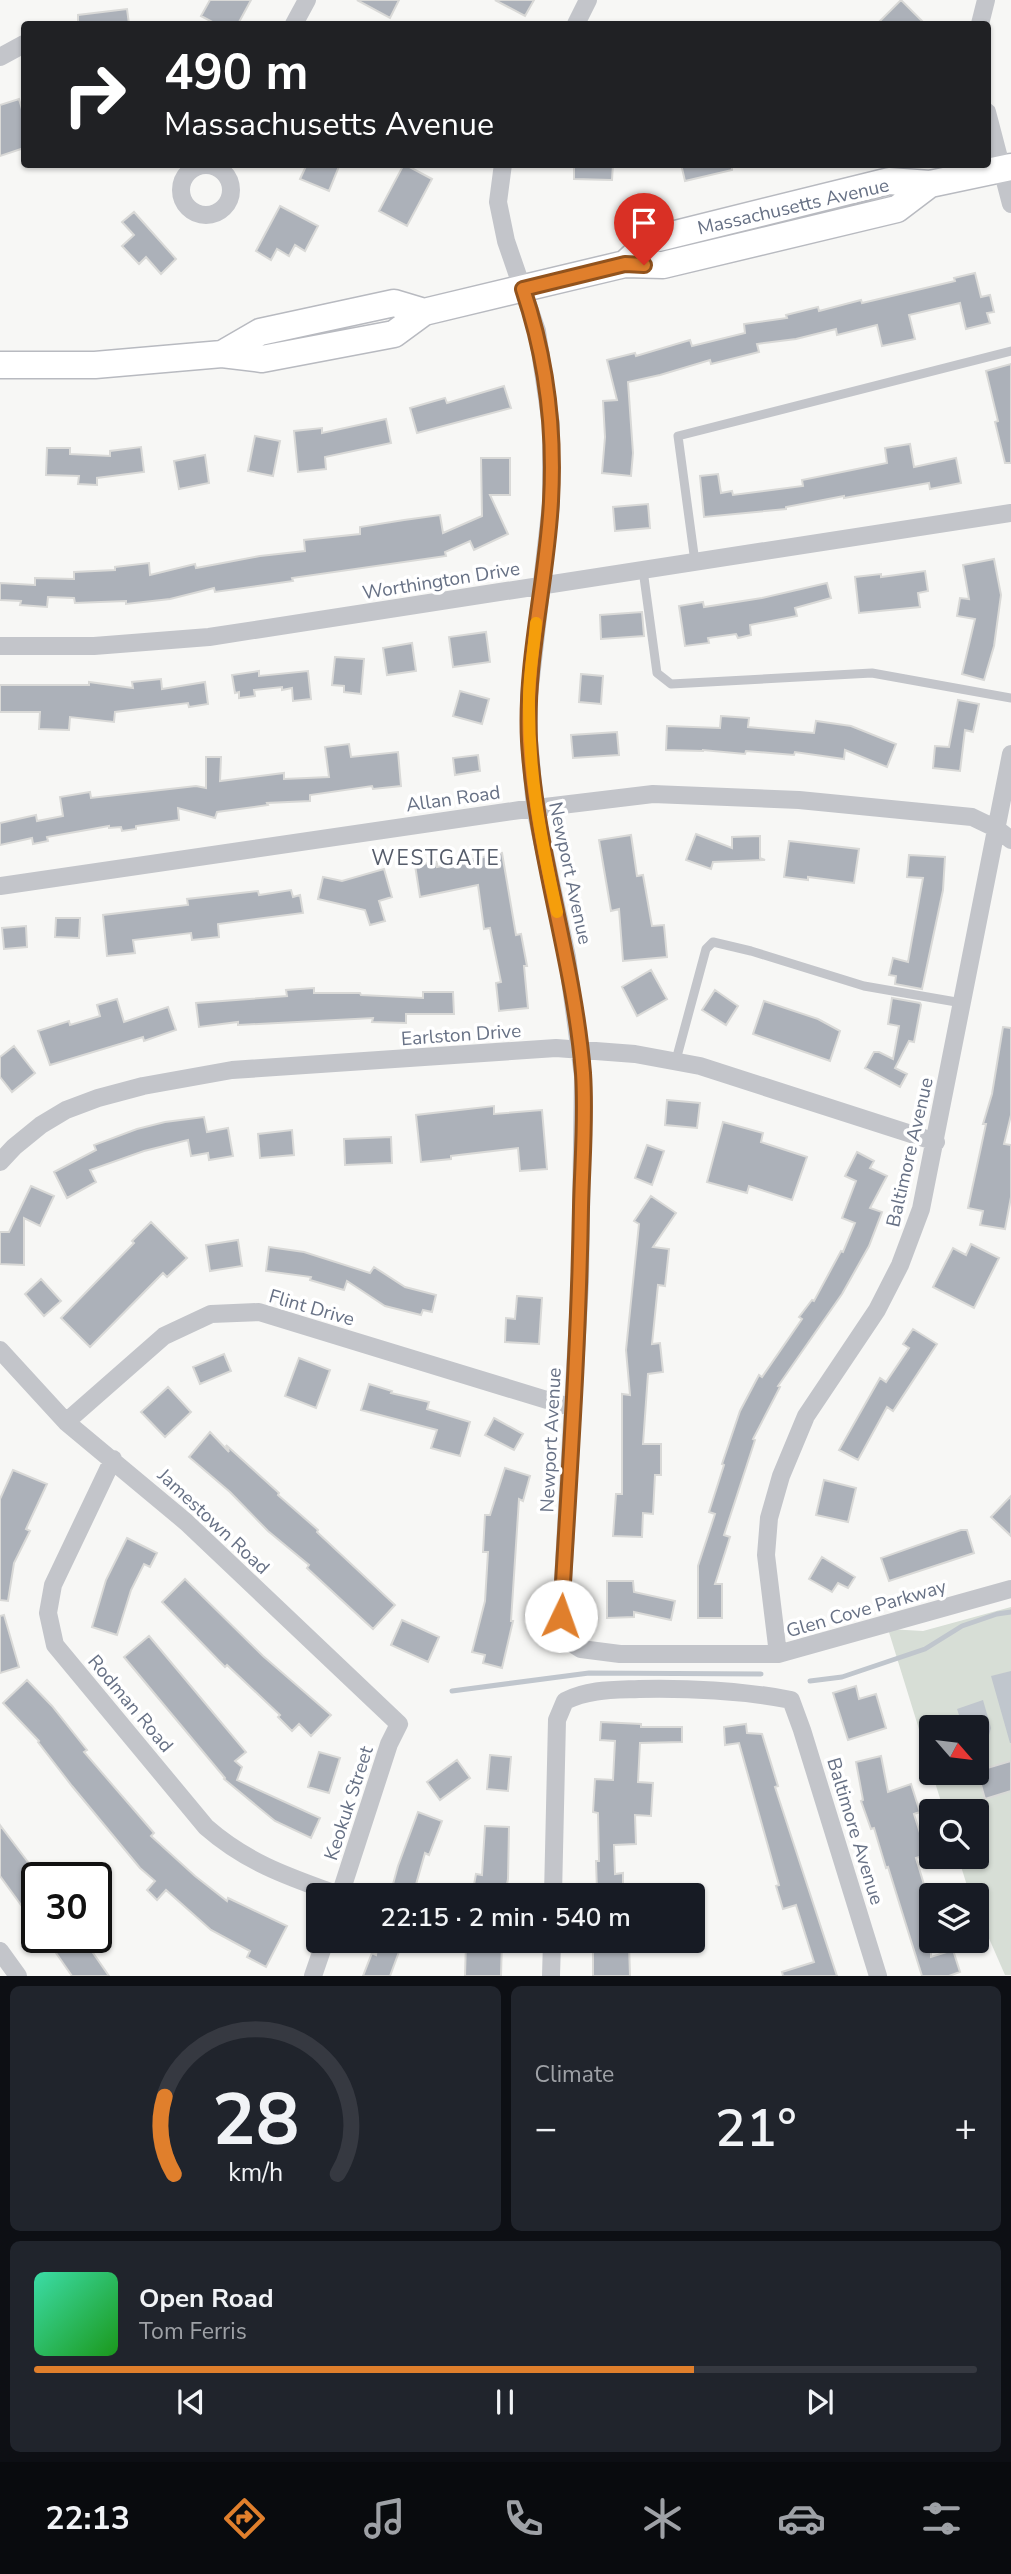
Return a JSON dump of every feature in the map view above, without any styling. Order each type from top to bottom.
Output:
[{"type":"main road","name":"Massachusetts Avenue","points":[[0,365],[95,365],[222,354],[260,332],[394,303],[424,312],[625,264],[651,240],[890,181],[930,184],[1007,168]]},
{"type":"street","points":[[296,21],[307,0]]},
{"type":"street","points":[[578,21],[588,0]]},
{"type":"street","points":[[981,21],[986,0]]},
{"type":"street","points":[[0,57],[21,46]]},
{"type":"street","points":[[991,123],[1007,168],[1011,204]]},
{"type":"street","name":"Newport Avenue","points":[[502,168],[498,202],[506,241],[537,331],[551,425],[551,504],[529,695],[529,740],[535,808],[567,957],[583,1076],[580,1282],[561,1616],[565,1639]]},
{"type":"street","name":"Worthington Drive","points":[[0,646],[94,646],[209,637],[1011,513]]},
{"type":"street","name":"Baltimore Avenue","points":[[778,1654],[766,1555],[769,1518],[781,1476],[806,1416],[877,1310],[901,1265],[921,1209],[962,1003],[1004,834],[1011,754]]},
{"type":"street","name":"Allan Road","points":[[0,886],[535,808],[676,793],[799,800],[972,817],[1004,834]]},
{"type":"street","name":"Earlston Drive","points":[[0,1162],[41,1125],[66,1110],[98,1098],[186,1077],[245,1069],[556,1048],[676,1060],[936,1142]]},
{"type":"street","name":"Flint Drive","points":[[66,1422],[164,1336],[211,1314],[259,1312],[573,1408]]},
{"type":"street","name":"Jamestown Road","points":[[0,1350],[66,1422],[186,1522],[399,1724]]},
{"type":"street","name":"Rodman Road","points":[[113,1460],[53,1585],[48,1613],[55,1645],[206,1827],[229,1847],[267,1868],[307,1883]]},
{"type":"street","name":"Glen Cove Parkway","points":[[565,1639],[581,1649],[620,1654],[778,1654],[1011,1588]]},
{"type":"street","name":"Baltimore Avenue","points":[[553,1883],[557,1720],[565,1700],[582,1693],[663,1689],[730,1690],[791,1700],[878,1976]]},
{"type":"street","name":"Keokuk Street","points":[[343,1883],[389,1744],[399,1724]]},
{"type":"street","points":[[0,1951],[18,1976]]},
{"type":"street","points":[[313,1976],[321,1953]]},
{"type":"street","points":[[551,1976],[552,1953]]},
{"type":"lane","points":[[695,562],[678,436],[1011,351]]},
{"type":"lane","points":[[643,570],[657,673],[671,684],[872,673],[1011,698]]},
{"type":"lane","points":[[676,1060],[706,949],[713,942],[864,986],[962,1003]]},
{"type":"shaded area","points":[[1011,1607],[1011,1975],[1005,1975],[989,1938],[989,1883],[966,1883],[962,1869],[989,1869],[989,1799],[940,1799],[936,1785],[989,1785],[989,1715],[919,1715],[919,1729],[888,1629],[923,1631]]},
{"type":"shaded area","points":[[1011,1671],[1011,1743],[1010,1743],[991,1676]]},
{"type":"shaded area","points":[[983,1700],[987,1715],[959,1715],[957,1709]]},
{"type":"building","points":[[210,0],[251,0],[240,21],[210,21],[201,16]]},
{"type":"building","points":[[357,0],[399,0],[390,18]]},
{"type":"building","points":[[495,0],[534,0],[525,16]]},
{"type":"building","points":[[901,0],[922,21],[880,21]]},
{"type":"building","points":[[127,9],[129,21],[78,21],[78,15]]},
{"type":"building","points":[[19,99],[21,149],[0,156],[0,105]]},
{"type":"building","points":[[305,168],[338,168],[329,191],[300,179]]},
{"type":"building","points":[[402,168],[411,168],[432,179],[407,226],[379,211]]},
{"type":"building","points":[[574,168],[613,168],[612,180],[574,179]]},
{"type":"building","points":[[682,168],[732,168],[732,170],[685,181]]},
{"type":"building","points":[[280,206],[318,226],[305,251],[295,245],[289,256],[277,249],[271,260],[256,251]]},
{"type":"building","points":[[134,212],[176,259],[161,274],[146,257],[139,264],[122,246],[134,235],[122,222]]},
{"type":"building","points":[[975,273],[981,297],[990,295],[994,312],[987,313],[990,323],[966,329],[960,303],[909,315],[915,339],[882,346],[877,325],[837,335],[836,329],[796,339],[757,344],[759,352],[711,364],[710,360],[628,382],[633,453],[631,476],[602,473],[605,437],[603,401],[617,400],[607,360],[635,353],[636,356],[690,340],[692,346],[745,333],[744,324],[787,318],[786,315],[818,307],[819,311],[861,300],[862,303],[955,281],[954,278]]},
{"type":"building","points":[[1011,364],[1011,463],[1005,463],[986,371]]},
{"type":"building","points":[[504,386],[511,408],[417,433],[410,408],[445,398],[447,403]]},
{"type":"building","points":[[386,419],[391,443],[325,457],[326,469],[298,472],[294,431],[322,428],[322,433]]},
{"type":"building","points":[[255,436],[280,441],[273,476],[248,471]]},
{"type":"building","points":[[910,444],[914,467],[956,458],[961,483],[930,489],[929,483],[844,496],[786,509],[704,517],[700,476],[718,474],[721,493],[732,491],[733,495],[803,486],[802,480],[887,463],[885,448]]},
{"type":"building","points":[[141,447],[144,472],[97,478],[97,485],[78,484],[79,476],[46,475],[47,448],[70,448],[70,454],[110,456],[110,451]]},
{"type":"building","points":[[205,455],[209,483],[179,489],[174,461]]},
{"type":"building","points":[[481,458],[510,458],[510,495],[490,495],[508,534],[474,550],[470,541],[445,552],[446,556],[215,592],[214,588],[170,599],[126,604],[126,601],[75,603],[74,598],[48,597],[47,607],[20,605],[21,601],[0,600],[0,583],[35,585],[35,578],[74,579],[74,572],[115,570],[115,567],[149,563],[150,575],[195,564],[196,568],[305,551],[304,540],[360,534],[360,527],[404,520],[440,515],[443,533],[482,516]]},
{"type":"building","points":[[648,504],[650,528],[615,531],[613,507]]},
{"type":"building","points":[[994,559],[1001,595],[994,646],[984,680],[962,674],[975,619],[957,616],[960,598],[969,599],[963,565]]},
{"type":"building","points":[[925,571],[928,591],[918,593],[920,607],[859,613],[855,577],[881,574],[881,577]]},
{"type":"building","points":[[827,583],[831,598],[795,608],[797,616],[750,625],[751,635],[708,638],[709,643],[685,646],[679,606],[703,602],[704,607],[762,598]]},
{"type":"building","points":[[642,612],[644,636],[601,639],[600,615]]},
{"type":"building","points":[[486,632],[490,662],[453,667],[449,637]]},
{"type":"building","points":[[412,643],[416,671],[387,675],[383,648]]},
{"type":"building","points":[[335,657],[364,659],[361,694],[344,692],[344,686],[332,685]]},
{"type":"building","points":[[259,671],[259,676],[308,671],[311,699],[293,701],[292,688],[282,690],[282,687],[254,690],[255,696],[239,698],[239,692],[235,693],[232,675]]},
{"type":"building","points":[[581,674],[603,676],[601,704],[579,702]]},
{"type":"building","points":[[161,679],[162,689],[205,682],[208,704],[189,707],[188,703],[115,712],[114,722],[70,717],[69,730],[39,729],[40,712],[0,712],[0,685],[89,685],[89,682],[133,688],[132,682]]},
{"type":"building","points":[[460,691],[489,699],[482,724],[453,716]]},
{"type":"building","points":[[958,700],[979,704],[973,732],[965,730],[960,771],[933,768],[935,746],[949,747]]},
{"type":"building","points":[[721,716],[749,718],[748,727],[814,733],[816,721],[851,726],[896,744],[887,767],[845,750],[844,759],[795,752],[794,755],[746,751],[745,754],[666,750],[667,726],[720,728]]},
{"type":"building","points":[[617,732],[619,755],[573,758],[571,735]]},
{"type":"building","points":[[349,744],[351,757],[398,752],[401,786],[373,789],[372,786],[310,795],[310,801],[267,803],[268,805],[217,812],[215,818],[178,808],[179,820],[136,826],[136,829],[122,831],[121,827],[109,826],[47,837],[48,841],[33,844],[32,838],[0,845],[0,823],[36,815],[37,821],[63,816],[60,797],[90,792],[91,798],[196,786],[206,788],[206,757],[221,757],[220,781],[284,773],[284,779],[329,777],[325,747]]},
{"type":"building","points":[[478,755],[480,771],[455,775],[453,758]]},
{"type":"building","points":[[696,834],[732,848],[732,837],[760,836],[760,858],[765,860],[713,862],[711,869],[686,860]]},
{"type":"building","points":[[631,835],[637,876],[643,875],[652,926],[664,925],[667,957],[623,961],[619,909],[611,911],[599,840]]},
{"type":"building","points":[[789,841],[859,849],[854,883],[784,877]]},
{"type":"building","points":[[502,853],[516,935],[521,934],[527,966],[524,966],[528,1008],[499,1011],[496,983],[501,982],[490,928],[484,929],[478,885],[420,897],[415,865],[437,862],[437,867]]},
{"type":"building","points":[[909,855],[945,857],[943,890],[922,989],[895,984],[896,976],[889,975],[893,958],[908,962],[923,878],[907,877]]},
{"type":"building","points":[[384,869],[392,897],[379,901],[385,921],[370,925],[365,910],[318,899],[323,877],[342,881]]},
{"type":"building","points":[[291,890],[293,897],[300,895],[303,913],[218,924],[219,937],[192,940],[191,933],[133,940],[135,953],[107,956],[103,915],[188,905],[187,899],[258,891],[259,895]]},
{"type":"building","points":[[56,918],[80,918],[79,938],[55,937]]},
{"type":"building","points":[[26,926],[27,947],[4,949],[2,928]]},
{"type":"building","points":[[651,970],[667,999],[637,1016],[622,987]]},
{"type":"building","points":[[314,988],[314,993],[360,993],[423,998],[423,992],[453,992],[454,1014],[406,1014],[406,1023],[372,1022],[373,1018],[238,1025],[238,1022],[199,1027],[196,1003],[287,996],[286,990]]},
{"type":"building","points":[[715,990],[738,1006],[726,1025],[702,1010]]},
{"type":"building","points":[[892,998],[921,1005],[914,1042],[909,1041],[895,1068],[907,1074],[900,1087],[865,1068],[874,1052],[893,1059],[899,1026],[888,1024]]},
{"type":"building","points":[[117,999],[124,1022],[168,1007],[176,1030],[50,1065],[38,1031],[69,1021],[70,1025],[100,1016],[97,1005]]},
{"type":"building","points":[[764,1001],[818,1019],[840,1031],[830,1061],[753,1034]]},
{"type":"building","points":[[1003,1027],[1011,1028],[1011,1115],[1004,1144],[1011,1145],[1011,1197],[1005,1229],[980,1225],[983,1211],[968,1208]]},
{"type":"building","points":[[14,1046],[35,1073],[12,1092],[0,1077],[0,1057]]},
{"type":"building","points":[[667,1100],[700,1103],[697,1128],[665,1125]]},
{"type":"building","points":[[494,1106],[494,1114],[542,1110],[547,1169],[520,1171],[518,1148],[421,1162],[416,1115]]},
{"type":"building","points":[[204,1117],[207,1132],[228,1128],[233,1156],[209,1160],[208,1153],[191,1156],[188,1140],[144,1151],[90,1170],[96,1182],[67,1198],[54,1172],[96,1150],[94,1145],[137,1129]]},
{"type":"building","points":[[723,1122],[763,1133],[761,1142],[807,1157],[792,1200],[749,1186],[747,1193],[707,1182]]},
{"type":"building","points":[[292,1130],[294,1155],[260,1158],[258,1134]]},
{"type":"building","points":[[391,1137],[392,1163],[345,1165],[344,1139]]},
{"type":"building","points":[[647,1145],[664,1151],[652,1185],[635,1178]]},
{"type":"building","points":[[857,1152],[874,1161],[870,1168],[887,1176],[870,1208],[882,1212],[869,1246],[842,1294],[778,1386],[780,1387],[753,1439],[755,1440],[724,1535],[730,1537],[715,1584],[722,1584],[722,1618],[698,1618],[698,1566],[715,1514],[709,1512],[724,1465],[722,1464],[740,1411],[759,1375],[762,1377],[802,1319],[799,1317],[812,1300],[814,1301],[841,1251],[843,1252],[855,1223],[842,1218],[856,1181],[845,1176]]},
{"type":"building","points":[[31,1186],[54,1196],[40,1226],[24,1218],[24,1265],[0,1264],[0,1232],[9,1232]]},
{"type":"building","points":[[651,1196],[676,1213],[653,1247],[669,1249],[665,1286],[658,1285],[652,1344],[660,1343],[663,1372],[648,1374],[643,1444],[661,1444],[661,1475],[655,1475],[653,1514],[643,1513],[642,1537],[613,1536],[616,1494],[622,1494],[622,1394],[630,1395],[626,1350],[639,1224],[634,1221]]},
{"type":"building","points":[[151,1222],[187,1258],[167,1277],[163,1273],[90,1347],[61,1318]]},
{"type":"building","points":[[238,1240],[242,1266],[210,1271],[206,1245]]},
{"type":"building","points":[[971,1244],[999,1258],[974,1308],[933,1287],[953,1248],[966,1255]]},
{"type":"building","points":[[269,1247],[304,1252],[370,1273],[374,1267],[405,1287],[436,1295],[432,1312],[423,1310],[421,1315],[385,1306],[347,1281],[344,1290],[310,1280],[311,1277],[266,1271]]},
{"type":"building","points":[[41,1279],[61,1301],[44,1316],[25,1294]]},
{"type":"building","points":[[517,1296],[542,1298],[539,1344],[505,1342],[506,1318],[515,1319]]},
{"type":"building","points":[[913,1329],[937,1344],[893,1411],[887,1407],[858,1460],[839,1450],[880,1378],[886,1382],[909,1348],[903,1344]]},
{"type":"building","points":[[224,1354],[231,1371],[200,1384],[193,1367]]},
{"type":"building","points":[[299,1358],[330,1370],[316,1408],[285,1396]]},
{"type":"building","points":[[369,1384],[392,1391],[391,1393],[429,1402],[427,1409],[470,1422],[460,1456],[431,1448],[437,1430],[361,1410]]},
{"type":"building","points":[[168,1387],[191,1412],[165,1437],[141,1412]]},
{"type":"building","points":[[494,1418],[523,1434],[514,1450],[485,1435]]},
{"type":"building","points":[[210,1432],[229,1452],[226,1445],[279,1493],[278,1495],[395,1605],[373,1629],[307,1568],[309,1565],[268,1531],[230,1492],[189,1457]]},
{"type":"building","points":[[505,1468],[530,1476],[523,1501],[519,1499],[513,1621],[502,1668],[483,1663],[485,1655],[472,1652],[485,1601],[488,1552],[483,1552],[485,1515],[490,1515]]},
{"type":"building","points":[[13,1470],[47,1484],[26,1529],[30,1531],[14,1563],[8,1601],[0,1600],[0,1499]]},
{"type":"building","points":[[824,1480],[856,1488],[848,1522],[816,1515]]},
{"type":"building","points":[[1011,1496],[1011,1536],[991,1517]]},
{"type":"building","points":[[967,1530],[974,1553],[889,1581],[881,1558]]},
{"type":"building","points":[[127,1538],[157,1553],[150,1567],[144,1564],[131,1590],[117,1635],[92,1627],[106,1580]]},
{"type":"building","points":[[822,1557],[855,1577],[848,1588],[838,1583],[832,1592],[809,1579]]},
{"type":"building","points":[[185,1579],[263,1656],[331,1715],[311,1736],[299,1724],[292,1731],[278,1717],[280,1715],[227,1665],[225,1667],[162,1602]]},
{"type":"building","points":[[607,1581],[633,1581],[634,1592],[675,1601],[671,1620],[634,1612],[634,1617],[607,1618]]},
{"type":"building","points":[[4,1615],[19,1667],[0,1673],[0,1616]]},
{"type":"building","points":[[402,1620],[439,1637],[428,1662],[391,1645]]},
{"type":"building","points":[[149,1636],[246,1752],[235,1761],[242,1767],[237,1780],[320,1818],[311,1838],[275,1821],[224,1779],[124,1657]]},
{"type":"building","points":[[27,1680],[52,1706],[87,1750],[84,1752],[154,1833],[151,1836],[227,1901],[228,1898],[287,1926],[266,1967],[247,1957],[250,1951],[211,1930],[166,1890],[157,1900],[147,1890],[155,1881],[140,1868],[72,1786],[39,1741],[3,1703]]},
{"type":"building","points":[[856,1686],[859,1699],[876,1694],[886,1728],[848,1740],[833,1693]]},
{"type":"building","points":[[601,1722],[641,1724],[641,1727],[682,1727],[682,1742],[640,1743],[638,1782],[653,1783],[651,1816],[635,1815],[636,1844],[614,1845],[615,1874],[623,1873],[623,1883],[597,1883],[596,1861],[599,1861],[598,1813],[593,1812],[595,1779],[613,1780],[615,1741],[600,1740]]},
{"type":"building","points":[[746,1724],[747,1733],[762,1734],[778,1786],[775,1787],[837,1976],[783,1976],[782,1972],[814,1962],[796,1905],[783,1909],[776,1886],[779,1885],[739,1743],[725,1745],[724,1727]]},
{"type":"building","points":[[319,1752],[340,1758],[329,1793],[308,1787]]},
{"type":"building","points":[[490,1755],[511,1757],[508,1791],[487,1789]]},
{"type":"building","points":[[881,1756],[888,1792],[911,1784],[919,1809],[919,1812],[914,1814],[919,1830],[919,1857],[916,1858],[924,1883],[919,1883],[919,1953],[931,1953],[931,1957],[954,1953],[960,1972],[949,1976],[922,1976],[888,1867],[886,1868],[874,1828],[871,1829],[861,1801],[863,1800],[856,1762]]},
{"type":"building","points":[[457,1760],[470,1778],[440,1800],[427,1782]]},
{"type":"building","points":[[1011,1761],[1011,1791],[985,1799],[981,1785],[989,1785],[989,1767]]},
{"type":"building","points":[[418,1812],[442,1821],[429,1855],[425,1853],[416,1883],[393,1883]]},
{"type":"building","points":[[0,1825],[28,1862],[21,1862],[21,1905],[0,1876]]},
{"type":"building","points":[[485,1826],[509,1827],[507,1883],[474,1883],[476,1874],[482,1875]]},
{"type":"building","points":[[56,1953],[93,1953],[109,1976],[72,1976]]},
{"type":"building","points":[[372,1953],[399,1953],[390,1976],[363,1976]]},
{"type":"building","points":[[466,1953],[502,1953],[501,1976],[465,1976]]},
{"type":"building","points":[[593,1953],[629,1953],[630,1976],[593,1976]]},
{"type":"waterway","points":[[810,1681],[842,1677],[925,1649],[962,1626],[1011,1612]]},
{"type":"waterway","points":[[452,1691],[589,1673],[761,1674]]},
{"type":"slow traffic","points":[[536,623],[529,695],[529,740],[535,808],[557,912]]},
{"type":"district","name":"WESTGATE","points":[[436,858]]},
{"type":"route","points":[[561,1616],[580,1282],[583,1076],[567,957],[535,808],[529,740],[529,695],[551,504],[552,471],[551,425],[537,331],[523,289],[625,264],[644,265]]}]
